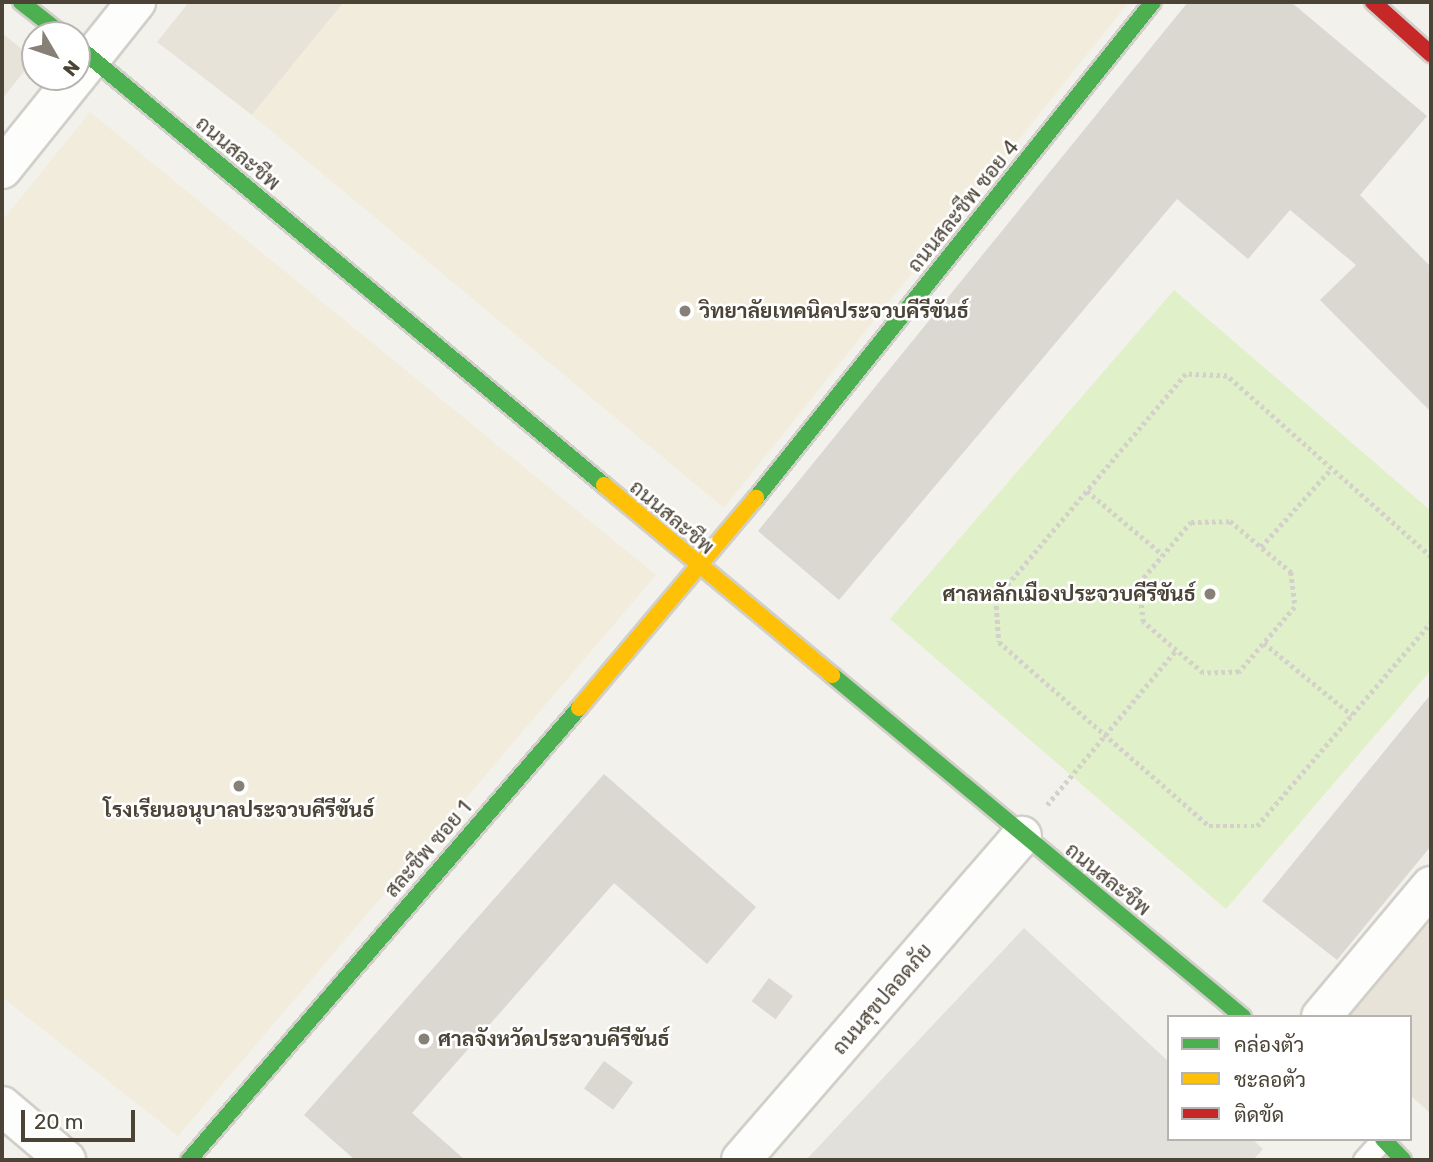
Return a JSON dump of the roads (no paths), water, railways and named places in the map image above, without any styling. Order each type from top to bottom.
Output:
[{"type":"street","name":"ถนนสละชีพ","points":[[21,2],[40,21]]},
{"type":"street","points":[[91,45],[136,2]]},
{"type":"street","name":"ถนนสละชีพ ซอย 4","points":[[700,568],[1153,2]]},
{"type":"street","points":[[1373,2],[1431,54]]},
{"type":"street","name":"ถนนสละชีพ","points":[[91,69],[1241,1015]]},
{"type":"street","points":[[2,169],[55,91]]},
{"type":"street","name":"สละชีพ ซอย 1","points":[[189,1160],[700,568]]},
{"type":"street","name":"ถนนสุขปลอดภัย","points":[[741,1160],[1023,836]]},
{"type":"street","points":[[1323,1015],[1431,886]]},
{"type":"street","points":[[2,1106],[66,1160]]},
{"type":"street","points":[[1385,1141],[1403,1160]]},
{"type":"lane","points":[[1364,1160],[1381,1141]]},
{"type":"place","name":"วิทยาลัยเทคนิคประจวบคีรีขันธ์","points":[[685,311]]},
{"type":"place","name":"ศาลหลักเมืองประจวบคีรีขันธ์","points":[[1210,594]]},
{"type":"place","name":"โรงเรียนอนุบาลประจวบคีรีขันธ์","points":[[239,786]]},
{"type":"place","name":"ศาลจังหวัดประจวบคีรีขันธ์","points":[[424,1039]]}]
